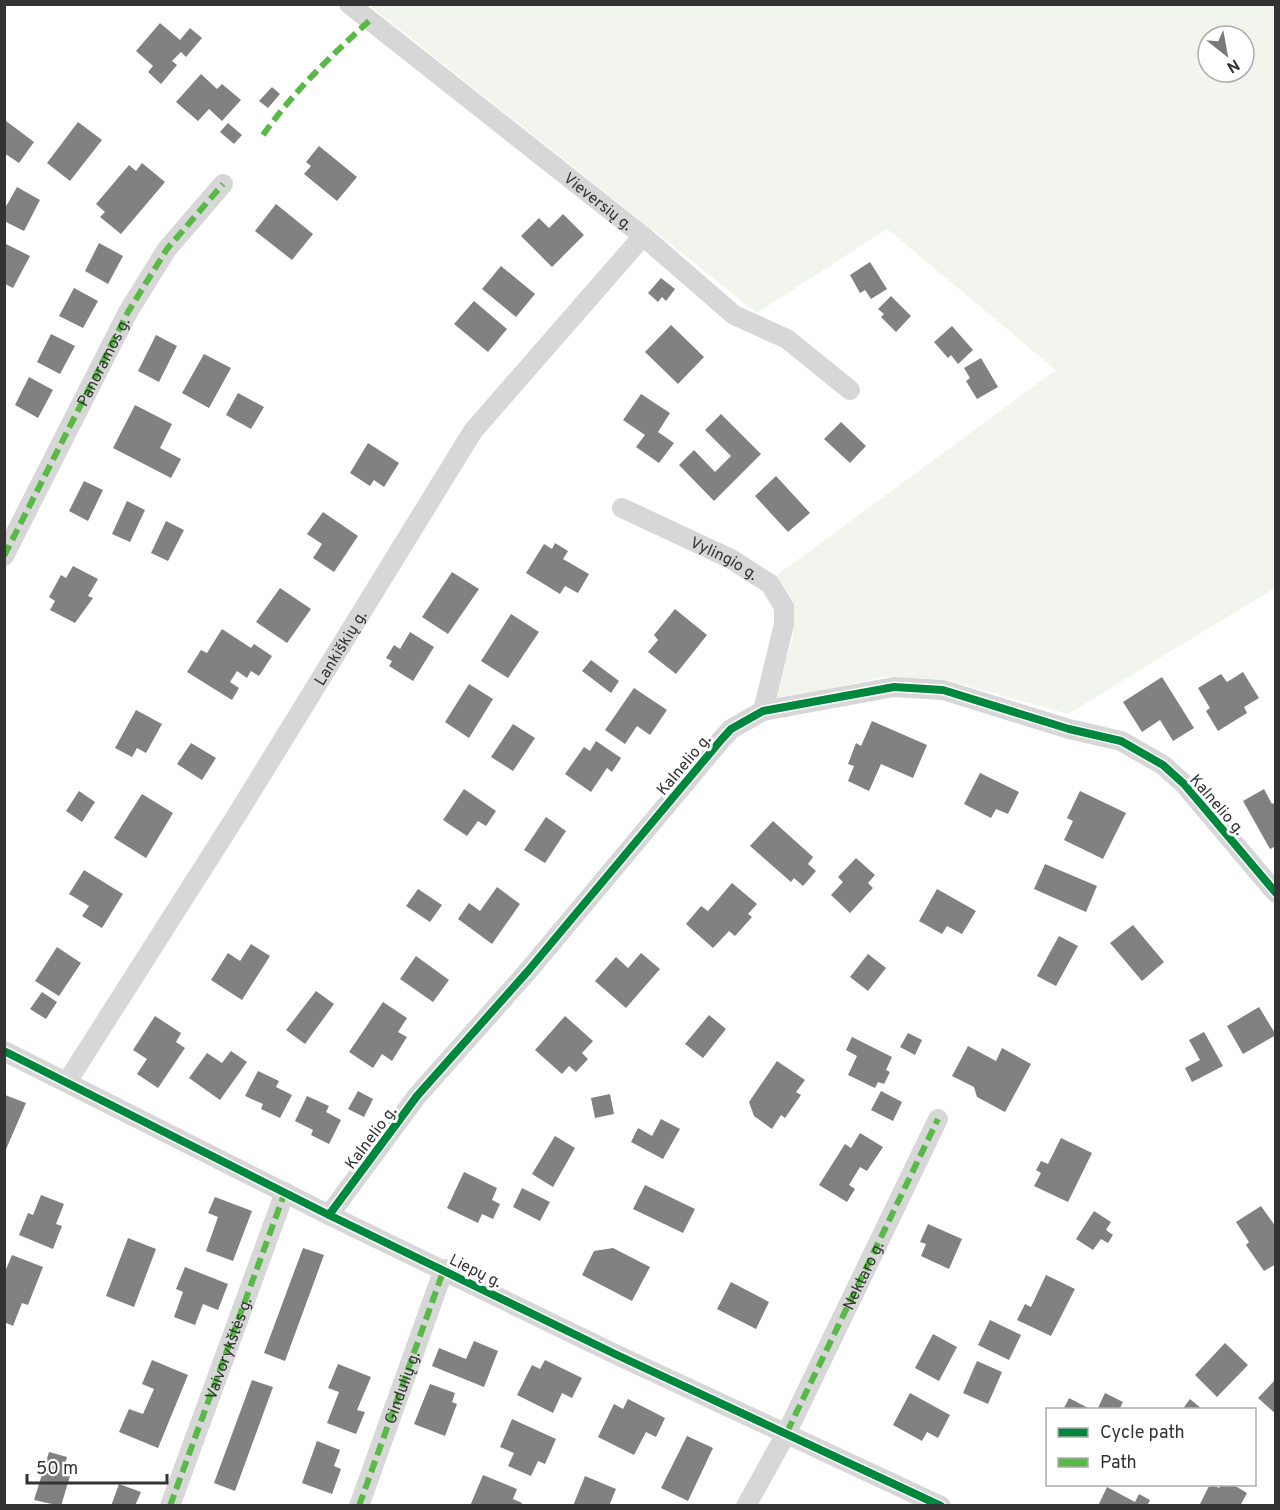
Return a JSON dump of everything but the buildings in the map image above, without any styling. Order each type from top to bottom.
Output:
[{"type":"street","name":"Vieversių g.","points":[[349,4],[643,236],[734,315],[787,339],[850,390]]},
{"type":"street","name":"Panoramos g.","points":[[4,556],[128,312],[167,249],[223,184]]},
{"type":"street","name":"Lankiškių g.","points":[[67,1082],[238,813],[473,431],[643,236]]},
{"type":"street","name":"Vylingio g.","points":[[622,508],[731,559],[770,584],[784,607],[784,624],[763,711]]},
{"type":"street","name":"Kalnelio g.","points":[[329,1215],[417,1096],[528,971],[726,735],[763,711],[894,687],[943,690],[1069,729],[1121,741],[1163,765],[1184,784],[1275,893]]},
{"type":"street","name":"Liepų g.","points":[[4,1051],[329,1215],[617,1355],[787,1432],[941,1506]]},
{"type":"street","name":"Nektaro g.","points":[[746,1506],[787,1432],[938,1119]]},
{"type":"street","name":"Vaivorykštės g.","points":[[170,1506],[285,1192]]},
{"type":"street","name":"Gindulių g.","points":[[359,1506],[444,1269]]},
{"type":"shaded area","points":[[369,5],[1275,5],[1275,588],[1068,714],[942,679],[883,677],[780,700],[772,697],[793,639],[793,601],[777,575],[1056,370],[887,229],[757,313]]},
{"type":"marked path","points":[[263,135],[326,61],[369,21]]},
{"type":"marked path","points":[[4,556],[128,312],[167,249],[223,184]]},
{"type":"marked path","points":[[787,1432],[938,1119]]},
{"type":"marked path","points":[[170,1506],[285,1192]]},
{"type":"marked path","points":[[359,1506],[444,1269]]},
{"type":"cycle path","points":[[329,1215],[417,1096],[528,971],[721,740],[731,729],[763,711],[894,687],[943,690],[1069,729],[1121,741],[1163,765],[1184,784],[1276,893]]},
{"type":"cycle path","points":[[4,1051],[329,1215],[617,1355],[941,1506]]}]
